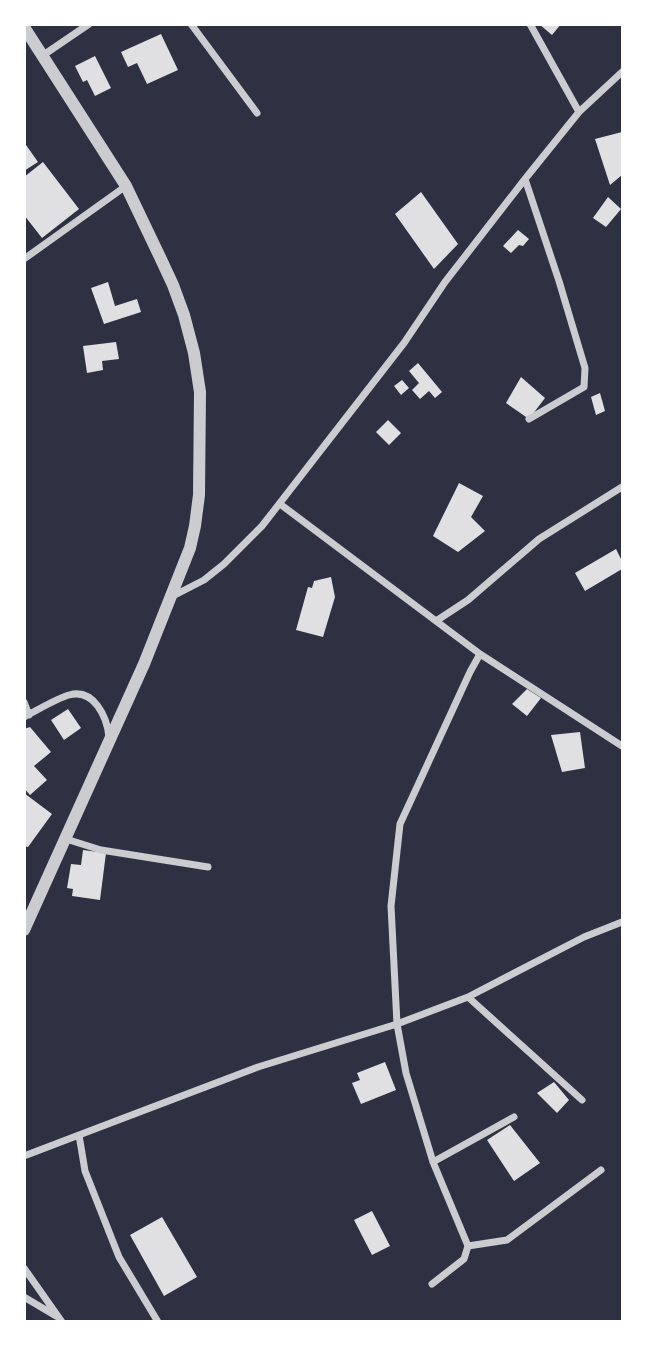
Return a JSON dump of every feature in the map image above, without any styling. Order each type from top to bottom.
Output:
[{"type":"street","points":[[42,56],[89,24]]},
{"type":"street","points":[[191,24],[257,113]]},
{"type":"street","points":[[530,24],[579,112]]},
{"type":"street","points":[[24,27],[126,186],[177,295],[194,353],[200,392],[199,495],[190,548],[144,664],[24,930]]},
{"type":"street","points":[[171,598],[204,580],[262,526],[404,343],[445,282],[525,179],[579,112],[622,72]]},
{"type":"street","points":[[525,179],[585,368],[584,387],[529,419]]},
{"type":"street","points":[[24,259],[126,186]]},
{"type":"street","points":[[436,621],[468,600],[539,539],[622,487]]},
{"type":"street","points":[[280,504],[480,654],[622,746]]},
{"type":"street","points":[[432,1283],[464,1259],[468,1246],[433,1162],[406,1073],[397,1024],[391,906],[400,824],[480,654]]},
{"type":"street","points":[[24,702],[27,716],[71,694],[82,696],[97,704],[103,712],[110,741]]},
{"type":"street","points":[[66,839],[101,850],[208,867]]},
{"type":"street","points":[[24,1156],[258,1067],[397,1024],[468,997],[584,937],[622,922]]},
{"type":"street","points":[[468,997],[582,1100]]},
{"type":"street","points":[[433,1162],[514,1117]]},
{"type":"street","points":[[79,1135],[85,1171],[119,1257],[158,1321]]},
{"type":"street","points":[[468,1246],[507,1240],[601,1170]]},
{"type":"street","points":[[24,1268],[61,1320]]},
{"type":"street","points":[[24,1297],[61,1320]]},
{"type":"building","points":[[539,24],[561,24],[552,35]]},
{"type":"building","points":[[161,34],[178,70],[147,84],[137,63],[128,67],[121,52]]},
{"type":"building","points":[[95,56],[111,88],[95,96],[87,80],[83,82],[75,66]]},
{"type":"building","points":[[622,132],[622,175],[610,185],[595,139]]},
{"type":"building","points":[[24,142],[38,162],[24,171]]},
{"type":"building","points":[[43,162],[79,209],[42,238],[24,215],[24,177]]},
{"type":"building","points":[[421,192],[458,244],[434,269],[395,214]]},
{"type":"building","points":[[608,197],[621,209],[606,227],[593,218]]},
{"type":"building","points":[[518,230],[529,239],[511,253],[503,246]]},
{"type":"building","points":[[108,282],[115,306],[137,299],[141,312],[104,324],[91,288]]},
{"type":"building","points":[[116,342],[119,359],[102,361],[103,370],[87,373],[83,346]]},
{"type":"building","points":[[418,363],[442,392],[435,398],[429,391],[420,399],[412,390],[419,383],[409,371]]},
{"type":"building","points":[[521,377],[545,398],[529,419],[506,403]]},
{"type":"building","points":[[402,380],[409,388],[401,395],[394,386]]},
{"type":"building","points":[[600,393],[605,411],[596,415],[591,397]]},
{"type":"building","points":[[388,420],[401,433],[389,445],[376,432]]},
{"type":"building","points":[[459,483],[483,496],[471,517],[485,531],[458,552],[433,536]]},
{"type":"building","points":[[616,549],[622,561],[622,569],[585,591],[575,573]]},
{"type":"building","points":[[331,577],[335,597],[323,637],[296,630],[308,587],[312,588],[314,581]]},
{"type":"building","points":[[527,689],[541,698],[527,716],[512,704]]},
{"type":"building","points":[[68,709],[81,728],[64,740],[51,720]]},
{"type":"building","points":[[30,727],[51,752],[34,766],[47,780],[30,795],[24,788],[24,729]]},
{"type":"building","points":[[580,732],[585,768],[562,772],[551,735]]},
{"type":"building","points":[[24,793],[52,814],[28,847],[24,846]]},
{"type":"building","points":[[83,850],[106,853],[100,900],[72,896],[73,889],[67,888],[71,864],[81,865]]},
{"type":"building","points":[[385,1062],[396,1090],[361,1104],[352,1083],[360,1080],[357,1073]]},
{"type":"building","points":[[554,1082],[569,1100],[557,1113],[537,1093]]},
{"type":"building","points":[[510,1125],[540,1163],[514,1181],[487,1140]]},
{"type":"building","points":[[372,1211],[390,1246],[372,1255],[354,1220]]},
{"type":"building","points":[[162,1217],[197,1277],[164,1296],[130,1235]]}]
